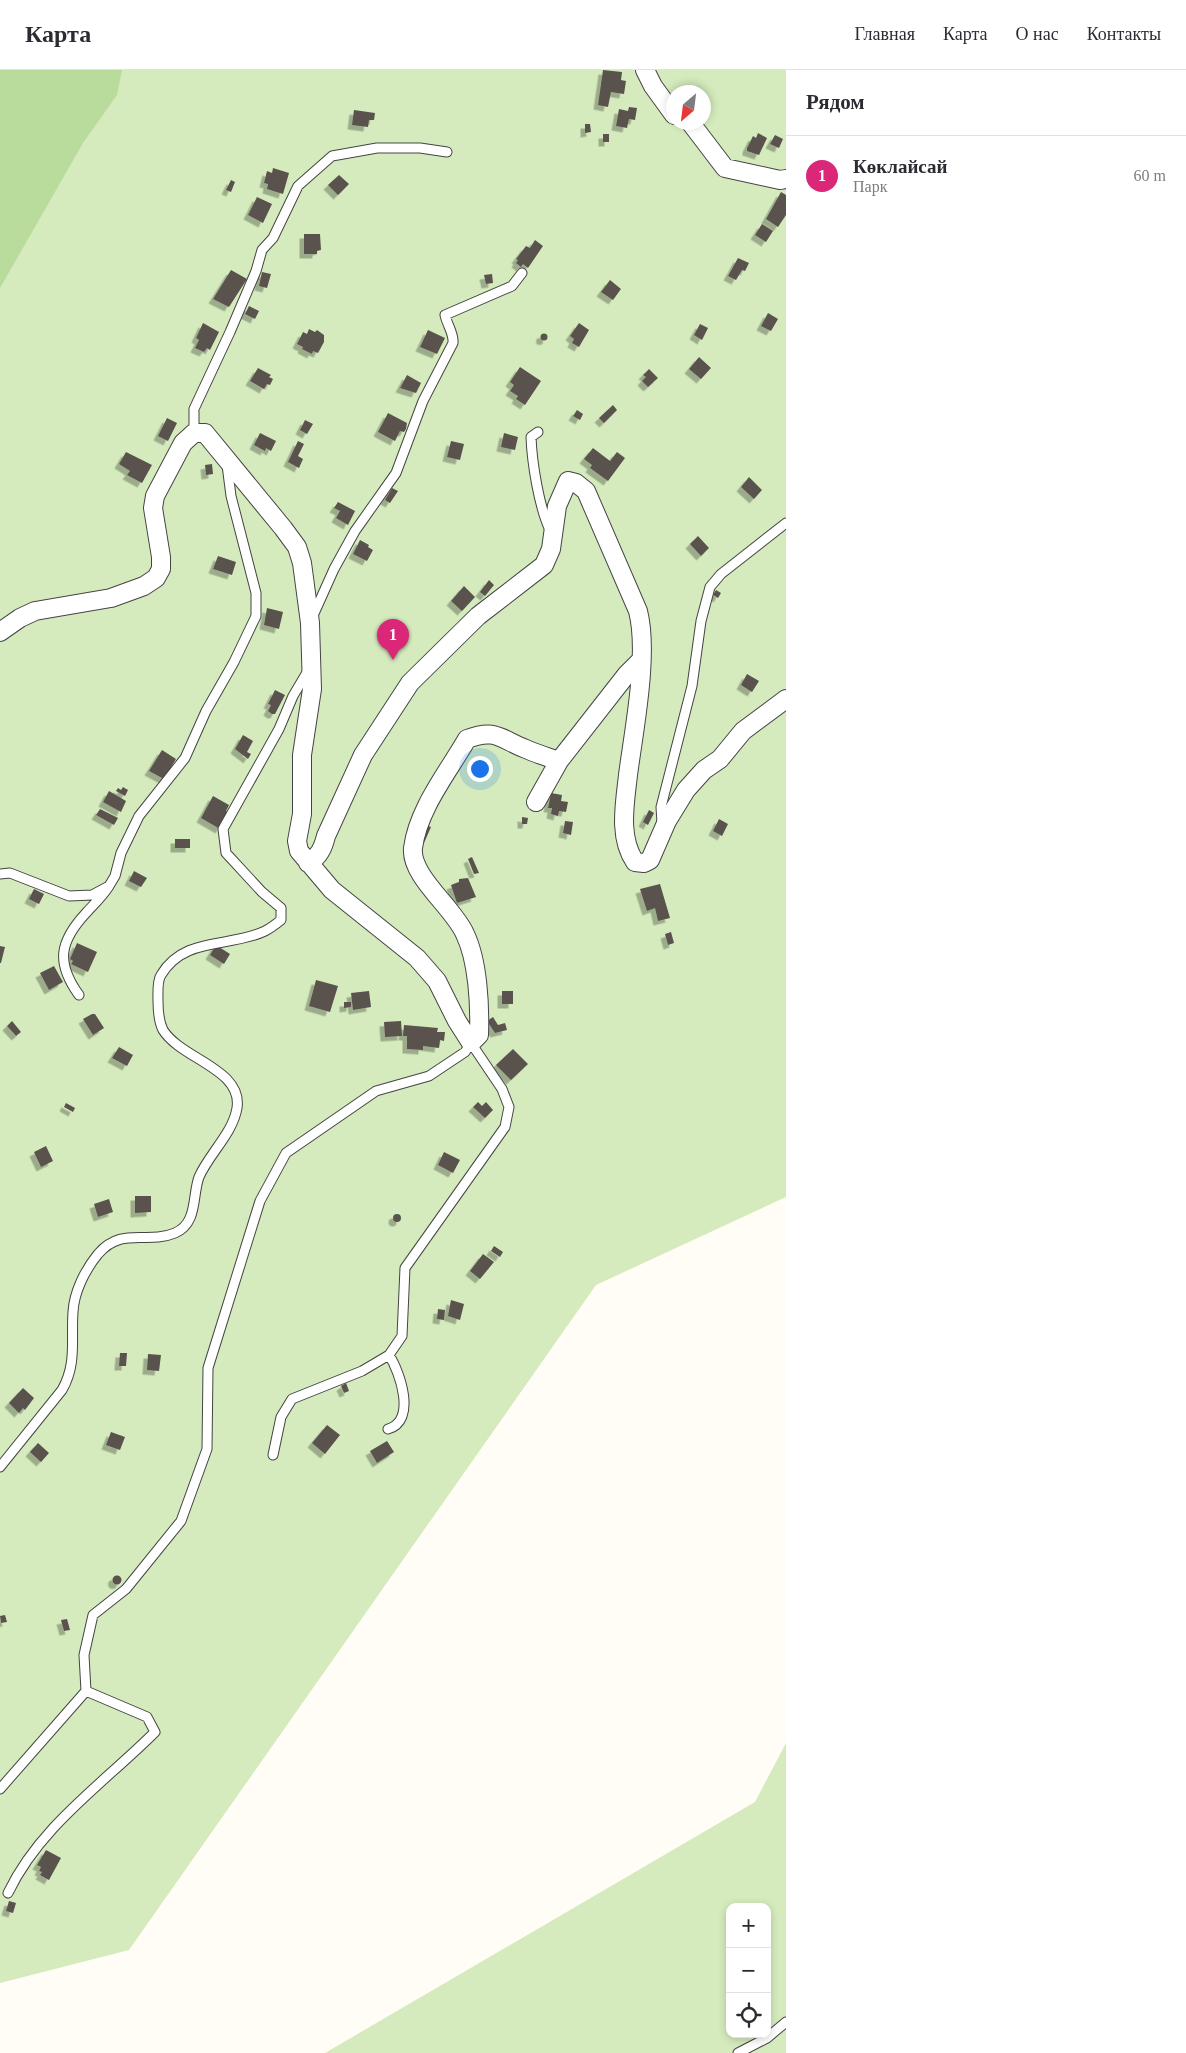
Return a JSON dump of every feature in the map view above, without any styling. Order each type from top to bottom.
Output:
[{"type":"street","points":[[645,70],[666,105]]},
{"type":"street","points":[[696,130],[725,168],[780,180],[786,179]]},
{"type":"street","points":[[0,632],[20,618],[35,611],[111,598],[144,586],[156,578],[161,569],[161,557],[153,508],[155,496],[183,442],[194,433],[205,433],[258,496],[297,547],[302,563],[310,623],[312,689],[302,755],[302,814],[297,841],[299,851],[332,890],[417,958],[436,981],[471,1043],[480,1035],[480,1010],[478,984],[466,934],[416,866],[413,850],[417,830],[467,739],[482,734],[496,734],[524,749],[560,761]]},
{"type":"street","points":[[308,863],[314,860],[323,848],[326,836],[363,755],[410,682],[478,616],[544,565],[551,549],[557,506],[568,481],[576,483],[586,491],[638,611],[642,628],[642,660],[624,812],[630,853],[635,862],[644,863],[650,860],[663,830],[686,790],[704,770],[720,759],[744,731],[786,698]]},
{"type":"street","points":[[536,802],[560,761],[627,674],[642,660]]},
{"type":"lane","points":[[194,433],[194,409],[230,332],[256,271],[262,250],[273,238],[298,186],[332,156],[377,148],[420,148],[448,152]]},
{"type":"lane","points":[[310,623],[334,569],[355,531],[396,473],[423,401],[453,343],[454,336],[447,326],[445,315],[512,286],[522,273]]},
{"type":"lane","points":[[538,432],[531,437],[532,453],[544,516],[553,535]]},
{"type":"lane","points":[[78,995],[69,981],[62,954],[71,933],[85,914],[103,896],[115,876],[121,852],[139,816],[185,758],[206,712],[234,662],[256,616],[256,593],[232,496],[226,458]]},
{"type":"lane","points":[[663,830],[661,807],[677,753],[692,686],[701,621],[710,587],[721,574],[786,523]]},
{"type":"lane","points":[[0,1467],[62,1390],[68,1379],[72,1366],[73,1312],[87,1269],[109,1243],[121,1238],[175,1233],[187,1224],[193,1210],[196,1185],[226,1133],[237,1109],[238,1093],[230,1081],[180,1046],[163,1030],[158,1009],[160,976],[172,960],[201,944],[238,938],[264,931],[281,920],[281,908],[262,892],[226,853],[223,829],[279,729],[293,696],[311,664]]},
{"type":"lane","points":[[0,874],[10,873],[69,896],[92,895],[109,886]]},
{"type":"lane","points":[[0,1789],[86,1691],[84,1655],[93,1615],[126,1589],[181,1522],[207,1449],[208,1368],[260,1201],[286,1154],[376,1090],[429,1076],[465,1052],[471,1043],[502,1089],[509,1107],[505,1127],[405,1268],[402,1336],[389,1355],[362,1371],[292,1399],[281,1417],[273,1455]]},
{"type":"lane","points":[[388,1429],[395,1427],[403,1418],[403,1403],[398,1369],[389,1355]]},
{"type":"lane","points":[[8,1893],[18,1873],[49,1831],[155,1732],[148,1718],[86,1691]]},
{"type":"lane","points":[[738,2053],[767,2038],[786,2022]]},
{"type":"green space","points":[[0,70],[786,70],[786,1197],[596,1285],[129,1950],[0,1983]]},
{"type":"green space","points":[[0,70],[122,70],[117,95],[83,143],[0,288]]},
{"type":"green space","points":[[786,1743],[786,2053],[325,2053],[755,1802]]},
{"type":"building","points":[[603,70],[622,72],[621,80],[626,81],[624,94],[611,92],[608,107],[598,105]]},
{"type":"building","points":[[629,107],[637,108],[635,120],[629,119],[627,128],[616,126],[619,109],[628,111]]},
{"type":"building","points":[[354,110],[375,113],[374,120],[369,120],[368,127],[352,125]]},
{"type":"building","points":[[585,124],[590,124],[591,132],[585,133]]},
{"type":"building","points":[[758,133],[767,138],[759,155],[747,151],[753,136],[756,138]]},
{"type":"building","points":[[603,134],[609,134],[609,142],[603,142]]},
{"type":"building","points":[[775,135],[783,139],[779,148],[770,144]]},
{"type":"building","points":[[273,168],[289,173],[283,194],[267,189],[268,184],[264,183],[267,171],[272,173]]},
{"type":"building","points":[[339,175],[349,184],[338,195],[328,185]]},
{"type":"building","points":[[231,180],[235,182],[231,192],[226,190]]},
{"type":"building","points":[[781,192],[786,195],[786,215],[778,227],[766,219]]},
{"type":"building","points":[[257,197],[272,204],[263,223],[248,215]]},
{"type":"building","points":[[762,224],[773,231],[766,242],[755,235]]},
{"type":"building","points":[[304,234],[320,234],[321,250],[317,251],[317,254],[304,254]]},
{"type":"building","points":[[535,240],[543,246],[528,268],[523,264],[521,267],[516,263],[518,260],[516,259],[526,246],[530,248]]},
{"type":"building","points":[[738,258],[749,263],[745,271],[742,270],[736,280],[728,276]]},
{"type":"building","points":[[231,270],[247,279],[229,307],[213,299]]},
{"type":"building","points":[[262,272],[271,274],[267,288],[259,286]]},
{"type":"building","points":[[492,274],[493,283],[486,284],[484,275]]},
{"type":"building","points":[[610,280],[621,289],[613,300],[601,292]]},
{"type":"building","points":[[249,306],[259,311],[255,319],[245,314]]},
{"type":"building","points":[[768,313],[778,319],[771,331],[761,326]]},
{"type":"building","points":[[203,323],[219,332],[210,350],[207,348],[204,352],[195,348],[199,340],[196,338]]},
{"type":"building","points":[[579,323],[589,330],[579,347],[572,343],[574,339],[570,336]]},
{"type":"building","points":[[700,324],[708,328],[702,340],[694,335]]},
{"type":"building","points":[[309,329],[315,332],[317,330],[324,335],[324,342],[318,353],[313,351],[312,354],[297,344],[303,332],[307,334]]},
{"type":"building","points":[[428,330],[445,338],[437,354],[420,347]]},
{"type":"building","points":[[544,333],[548,337],[544,341],[540,337]]},
{"type":"building","points":[[699,357],[711,368],[701,379],[689,369]]},
{"type":"building","points":[[520,367],[541,381],[525,405],[516,399],[518,396],[510,391],[514,385],[510,382]]},
{"type":"building","points":[[258,368],[271,375],[269,377],[273,379],[270,385],[267,384],[264,389],[250,381]]},
{"type":"building","points":[[649,369],[658,378],[648,387],[642,381],[646,377],[643,375]]},
{"type":"building","points":[[407,375],[421,383],[416,393],[400,388]]},
{"type":"building","points":[[613,405],[617,410],[604,423],[599,418]]},
{"type":"building","points":[[577,410],[583,414],[580,420],[573,416]]},
{"type":"building","points":[[388,413],[407,423],[404,432],[400,431],[395,441],[378,432]]},
{"type":"building","points":[[167,418],[177,423],[168,441],[158,436]]},
{"type":"building","points":[[305,420],[313,424],[307,434],[300,430]]},
{"type":"building","points":[[260,433],[276,441],[271,451],[266,448],[265,451],[254,445]]},
{"type":"building","points":[[504,433],[518,437],[515,450],[501,447]]},
{"type":"building","points":[[298,441],[304,444],[298,456],[303,459],[299,468],[288,462]]},
{"type":"building","points":[[451,441],[464,444],[460,460],[447,457]]},
{"type":"building","points":[[593,448],[610,461],[617,452],[625,458],[608,481],[590,468],[592,465],[584,459]]},
{"type":"building","points":[[126,452],[152,465],[142,483],[127,475],[130,471],[119,464]]},
{"type":"building","points":[[212,464],[213,474],[206,475],[205,465]]},
{"type":"building","points":[[749,477],[762,490],[754,499],[741,487]]},
{"type":"building","points":[[392,488],[398,491],[390,503],[385,500]]},
{"type":"building","points":[[338,502],[355,511],[348,525],[336,518],[340,511],[334,508]]},
{"type":"building","points":[[698,536],[709,548],[701,556],[690,544]]},
{"type":"building","points":[[360,540],[369,545],[368,547],[373,550],[367,561],[353,554]]},
{"type":"building","points":[[218,556],[236,562],[232,575],[213,569]]},
{"type":"building","points":[[489,580],[494,585],[485,596],[480,592]]},
{"type":"building","points":[[464,586],[475,597],[462,611],[451,601]]},
{"type":"building","points":[[716,590],[721,593],[718,598],[713,595]]},
{"type":"building","points":[[267,608],[283,612],[279,629],[264,625]]},
{"type":"building","points":[[747,674],[759,681],[752,692],[741,685]]},
{"type":"building","points":[[275,690],[285,695],[275,714],[272,714],[268,711],[271,705],[268,704]]},
{"type":"building","points":[[243,735],[253,741],[247,752],[251,754],[248,759],[235,749]]},
{"type":"building","points":[[162,750],[176,759],[164,779],[149,771]]},
{"type":"building","points":[[123,787],[128,790],[125,796],[116,791],[118,788],[121,790]]},
{"type":"building","points":[[109,791],[126,801],[121,812],[103,802]]},
{"type":"building","points":[[551,793],[562,795],[561,801],[568,802],[566,812],[559,811],[558,816],[551,814],[552,808],[548,808]]},
{"type":"building","points":[[213,796],[229,805],[226,811],[229,813],[220,829],[201,818]]},
{"type":"building","points":[[100,809],[118,818],[114,825],[96,815]]},
{"type":"building","points":[[649,810],[654,813],[648,825],[643,822]]},
{"type":"building","points":[[522,817],[528,818],[527,824],[522,824]]},
{"type":"building","points":[[719,819],[728,824],[722,836],[713,831]]},
{"type":"building","points":[[565,821],[573,822],[571,835],[563,833]]},
{"type":"building","points":[[424,824],[431,827],[424,843],[417,840]]},
{"type":"building","points":[[175,839],[190,839],[190,848],[175,848]]},
{"type":"building","points":[[472,857],[479,873],[474,874],[468,859]]},
{"type":"building","points":[[134,871],[147,878],[141,887],[129,881]]},
{"type":"building","points":[[468,878],[476,897],[457,903],[451,885],[459,882],[459,879]]},
{"type":"building","points":[[660,884],[670,918],[658,921],[655,908],[647,911],[640,889]]},
{"type":"building","points":[[34,889],[44,894],[39,904],[29,899]]},
{"type":"building","points":[[671,932],[674,943],[668,945],[665,934]]},
{"type":"building","points":[[77,943],[97,952],[88,972],[71,964],[73,961],[70,959]]},
{"type":"building","points":[[216,945],[230,954],[224,964],[210,955]]},
{"type":"building","points":[[0,946],[5,947],[1,963],[0,963]]},
{"type":"building","points":[[54,966],[63,982],[49,990],[40,973]]},
{"type":"building","points":[[316,980],[338,986],[330,1012],[309,1006]]},
{"type":"building","points":[[369,991],[371,1007],[353,1010],[351,993]]},
{"type":"building","points":[[502,991],[513,991],[513,1004],[502,1004]]},
{"type":"building","points":[[344,1002],[351,1002],[351,1007],[344,1008]]},
{"type":"building","points":[[95,1014],[104,1028],[93,1035],[83,1019]]},
{"type":"building","points":[[493,1017],[498,1025],[505,1023],[507,1030],[495,1033],[487,1021]]},
{"type":"building","points":[[12,1021],[21,1032],[16,1036],[7,1026]]},
{"type":"building","points":[[401,1021],[402,1036],[385,1037],[384,1022]]},
{"type":"building","points":[[404,1025],[438,1028],[437,1032],[445,1032],[444,1041],[440,1040],[439,1048],[423,1046],[423,1050],[407,1049],[407,1036],[403,1036]]},
{"type":"building","points":[[119,1047],[133,1055],[127,1066],[112,1058]]},
{"type":"building","points":[[513,1049],[528,1064],[511,1080],[496,1065]]},
{"type":"building","points":[[478,1102],[482,1106],[486,1102],[493,1110],[485,1118],[473,1107]]},
{"type":"building","points":[[66,1103],[75,1108],[73,1112],[64,1107]]},
{"type":"building","points":[[46,1146],[53,1161],[41,1167],[34,1152]]},
{"type":"building","points":[[444,1152],[460,1160],[453,1173],[438,1165]]},
{"type":"building","points":[[135,1196],[151,1196],[151,1212],[135,1213]]},
{"type":"building","points":[[109,1199],[113,1212],[98,1217],[94,1204]]},
{"type":"building","points":[[397,1214],[401,1218],[397,1222],[393,1218]]},
{"type":"building","points":[[494,1246],[503,1252],[500,1257],[491,1251]]},
{"type":"building","points":[[483,1254],[494,1262],[480,1279],[470,1271]]},
{"type":"building","points":[[451,1300],[464,1304],[460,1320],[448,1316]]},
{"type":"building","points":[[438,1309],[445,1310],[444,1320],[437,1319]]},
{"type":"building","points":[[120,1353],[127,1353],[126,1366],[119,1366]]},
{"type":"building","points":[[148,1354],[161,1355],[159,1371],[147,1370]]},
{"type":"building","points":[[346,1383],[349,1391],[344,1393],[341,1386]]},
{"type":"building","points":[[23,1388],[34,1398],[25,1410],[23,1408],[19,1413],[9,1403]]},
{"type":"building","points":[[327,1425],[340,1435],[325,1454],[312,1443]]},
{"type":"building","points":[[111,1432],[125,1437],[120,1450],[106,1445]]},
{"type":"building","points":[[387,1441],[394,1452],[377,1463],[370,1451]]},
{"type":"building","points":[[38,1443],[49,1453],[41,1462],[30,1452]]},
{"type":"building","points":[[117,1575],[122,1580],[117,1585],[112,1580]]},
{"type":"building","points":[[5,1615],[7,1622],[1,1623],[0,1616]]},
{"type":"building","points":[[67,1619],[70,1630],[64,1631],[61,1620]]},
{"type":"building","points":[[46,1850],[61,1858],[49,1880],[40,1875],[42,1872],[39,1871],[41,1867],[37,1865]]},
{"type":"building","points":[[9,1901],[16,1903],[13,1913],[6,1911]]},
{"type":"place","name":"Көклайсай","points":[[393,660]]}]
